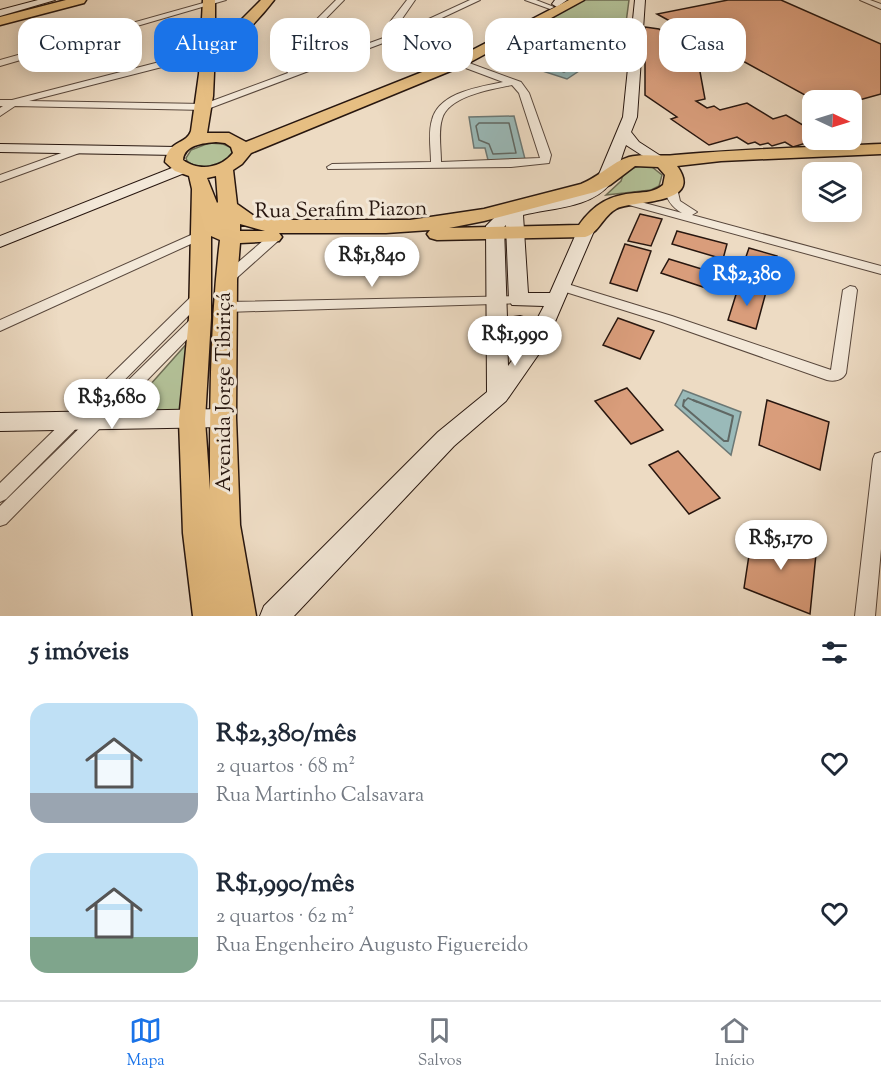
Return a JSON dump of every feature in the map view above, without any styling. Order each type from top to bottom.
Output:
[{"type":"main road","points":[[0,17],[50,0]]},
{"type":"main road","points":[[0,17],[64,0]]},
{"type":"main road","points":[[0,17],[80,0]]},
{"type":"main road","points":[[227,18],[252,0]]},
{"type":"main road","points":[[251,18],[268,0]]},
{"type":"main road","points":[[473,52],[578,0]]},
{"type":"main road","points":[[216,1],[223,18]]},
{"type":"main road","points":[[604,182],[630,117],[638,1]]},
{"type":"main road","points":[[473,52],[558,3]]},
{"type":"main road","points":[[0,242],[186,169],[202,129],[209,72]]},
{"type":"main road","points":[[0,148],[78,150],[186,169],[224,168],[239,159],[225,127],[216,72]]},
{"type":"main road","points":[[196,140],[225,127],[413,72]]},
{"type":"main road","points":[[624,133],[634,145],[669,175]]},
{"type":"main road","points":[[274,616],[446,439],[498,395],[537,340],[585,231],[604,208],[622,200],[662,194],[669,175],[721,156],[881,149]]},
{"type":"main road","points":[[507,226],[597,190],[625,164],[634,161],[669,175],[716,164],[881,157]]},
{"type":"main road","name":"Avenida Jorge Tibiriçá","points":[[224,168],[231,236],[226,280],[223,418],[225,525],[240,616]]},
{"type":"main road","points":[[0,234],[186,169]]},
{"type":"main road","name":"Avenida Jorge Tibiriçá","points":[[186,169],[200,235],[200,307],[192,420],[198,533],[209,616]]},
{"type":"main road","name":"Rua Serafim Piazon","points":[[186,169],[209,202],[213,228],[217,233],[231,236],[275,237],[507,226],[585,231]]},
{"type":"main road","points":[[226,204],[236,216],[248,222],[270,226],[423,225],[485,213],[604,182]]},
{"type":"main road","points":[[507,226],[519,300],[559,293]]},
{"type":"main road","points":[[498,395],[497,301],[507,226]]},
{"type":"main road","points":[[498,335],[522,348],[537,340]]},
{"type":"main road","points":[[0,422],[223,418]]},
{"type":"street","points":[[293,74],[286,62],[290,51],[340,0]]},
{"type":"street","points":[[398,18],[411,0]]},
{"type":"street","points":[[437,18],[476,0]]},
{"type":"street","points":[[529,0],[558,3]]},
{"type":"street","points":[[864,0],[881,7]]},
{"type":"street","points":[[0,63],[216,1]]},
{"type":"street","points":[[0,103],[205,107],[225,127],[293,74],[382,42]]},
{"type":"street","points":[[332,167],[535,163],[544,160],[546,155],[524,93],[515,82],[473,61]]},
{"type":"street","points":[[0,113],[13,103],[154,65]]},
{"type":"street","points":[[436,165],[437,117],[442,108],[450,101],[463,96],[515,82]]},
{"type":"street","points":[[0,179],[78,150]]},
{"type":"street","points":[[669,175],[670,197],[686,210],[881,267]]},
{"type":"street","points":[[622,200],[881,267]]},
{"type":"street","points":[[0,326],[200,235]]},
{"type":"street","points":[[226,280],[275,237]]},
{"type":"street","points":[[559,293],[668,319],[832,376],[839,373],[850,290]]},
{"type":"street","points":[[226,307],[519,300]]},
{"type":"street","points":[[0,494],[74,422],[200,307]]},
{"type":"street","points":[[0,518],[97,422],[200,307]]},
{"type":"street","points":[[865,616],[881,459]]},
{"type":"green space","points":[[581,0],[629,0],[627,18],[546,18]]},
{"type":"green space","points":[[209,143],[223,144],[232,148],[232,155],[217,165],[204,167],[187,161],[186,158],[191,150]]},
{"type":"green space","points":[[638,166],[652,167],[662,175],[659,186],[651,190],[606,195],[621,181],[624,172]]},
{"type":"green space","points":[[190,340],[184,417],[125,413]]},
{"type":"water","points":[[546,72],[578,72],[567,79]]},
{"type":"water","points":[[514,116],[525,159],[488,160],[485,148],[474,148],[469,117]]},
{"type":"water","points":[[683,390],[741,412],[731,455],[675,405]]},
{"type":"building","points":[[728,0],[781,0],[881,44],[881,94],[862,99],[862,90],[802,90],[802,93],[746,63],[746,18],[664,18],[657,14]]},
{"type":"building","points":[[647,27],[659,29],[659,72],[700,72],[705,99],[696,101],[707,108],[714,106],[720,110],[747,103],[773,119],[786,115],[802,124],[802,144],[793,147],[785,142],[772,146],[768,143],[748,144],[737,137],[709,145],[671,119],[677,117],[645,95]]},
{"type":"building","points":[[640,214],[662,219],[651,246],[628,241]]},
{"type":"building","points":[[677,231],[727,244],[723,259],[672,244]]},
{"type":"building","points":[[625,244],[651,251],[637,291],[610,283]]},
{"type":"building","points":[[749,248],[777,256],[769,285],[739,277]]},
{"type":"building","points":[[669,259],[718,274],[712,290],[661,273]]},
{"type":"building","points":[[739,285],[766,292],[756,329],[728,320]]},
{"type":"building","points":[[618,318],[654,331],[640,359],[603,345]]},
{"type":"building","points":[[627,388],[663,430],[631,444],[595,401]]},
{"type":"building","points":[[767,400],[829,422],[820,470],[759,445]]},
{"type":"building","points":[[678,451],[720,498],[689,514],[649,465]]},
{"type":"building","points":[[753,529],[816,554],[810,614],[744,588]]}]
